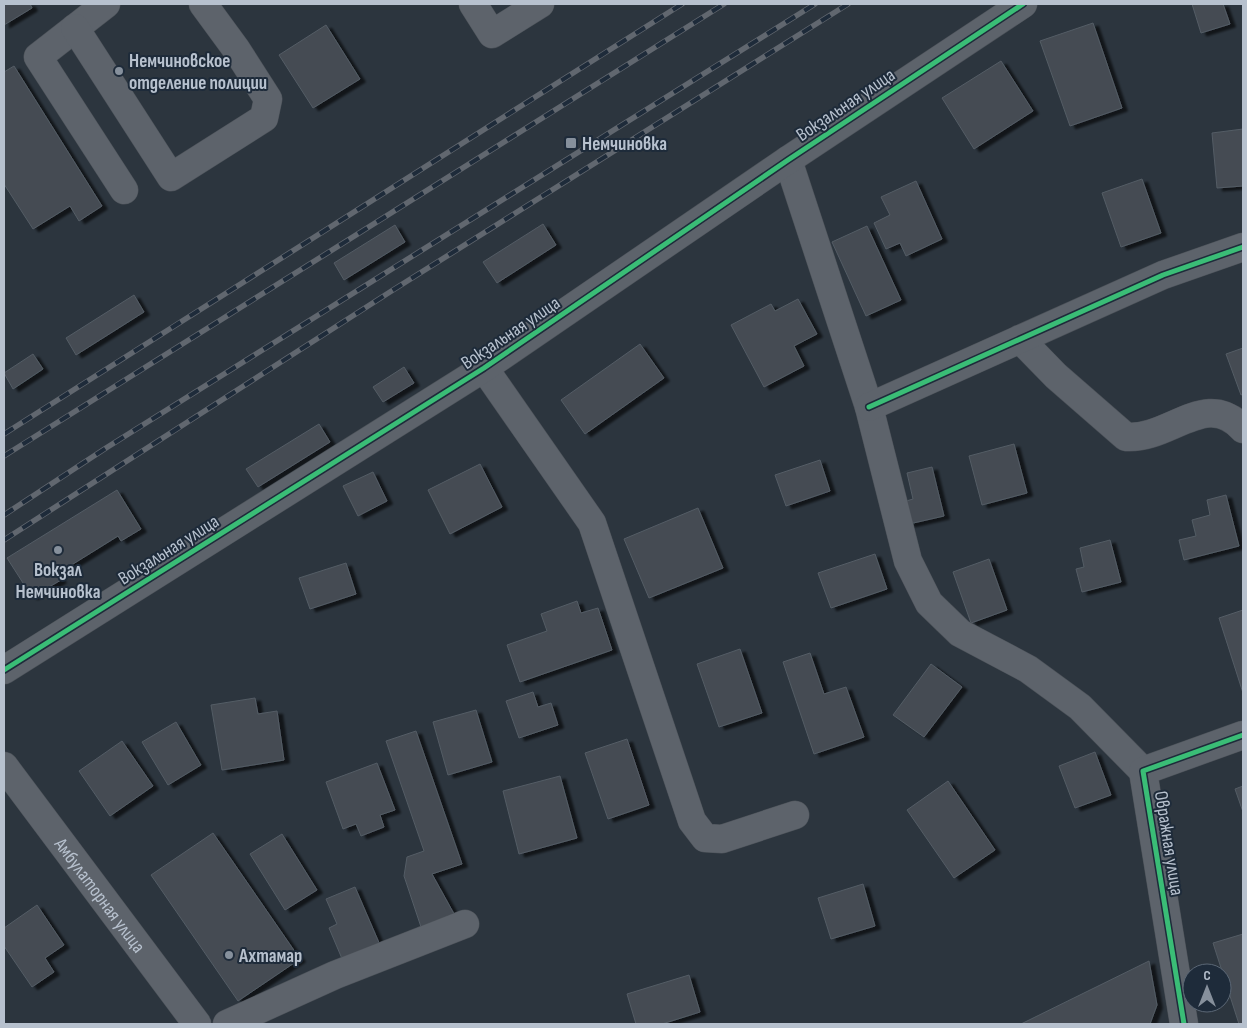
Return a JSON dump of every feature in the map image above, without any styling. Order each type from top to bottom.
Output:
[{"type":"street","points":[[106,4],[38,57],[124,190]]},
{"type":"street","points":[[75,28],[171,177],[264,118],[268,99],[236,49],[203,4]]},
{"type":"street","points":[[473,4],[492,34],[540,4]]},
{"type":"street","name":"Вокзальная улица","points":[[4,670],[484,368],[788,160],[1022,4]]},
{"type":"street","points":[[788,160],[869,407],[908,561],[929,603],[960,633],[1028,669],[1080,707],[1143,771]]},
{"type":"street","points":[[869,407],[1163,275],[1243,247]]},
{"type":"street","points":[[1020,339],[1056,376],[1126,437],[1140,438],[1210,412],[1223,413],[1234,419],[1243,429]]},
{"type":"street","points":[[484,368],[592,523],[692,821],[705,838],[722,839],[795,815]]},
{"type":"street","name":"Овражная улица","points":[[1184,1024],[1143,771],[1243,735]]},
{"type":"street","name":"Амбулаторная улица","points":[[4,766],[197,1024]]},
{"type":"street","points":[[228,1024],[335,975],[464,924]]},
{"type":"building","points":[[4,4],[30,4],[32,8],[4,25]]},
{"type":"building","points":[[1192,4],[1223,4],[1230,24],[1201,33]]},
{"type":"building","points":[[1093,23],[1122,108],[1070,126],[1040,41]]},
{"type":"building","points":[[326,25],[360,79],[313,108],[279,55]]},
{"type":"building","points":[[1001,61],[1033,111],[974,149],[942,98]]},
{"type":"building","points":[[14,66],[102,206],[79,221],[70,206],[33,229],[4,184],[4,72]]},
{"type":"building","points":[[1243,129],[1243,186],[1217,188],[1212,133]]},
{"type":"building","points":[[1142,179],[1161,233],[1121,247],[1102,193]]},
{"type":"building","points":[[916,181],[942,239],[906,256],[900,243],[886,249],[874,223],[890,215],[881,197]]},
{"type":"building","points":[[543,224],[556,245],[497,283],[483,262]]},
{"type":"building","points":[[395,225],[405,242],[344,280],[334,263]]},
{"type":"building","points":[[867,226],[901,300],[866,316],[832,242]]},
{"type":"building","points":[[134,295],[144,312],[76,355],[66,338]]},
{"type":"building","points":[[798,299],[817,334],[794,346],[804,366],[764,387],[731,325],[771,304],[775,311]]},
{"type":"building","points":[[640,344],[664,378],[585,434],[561,400]]},
{"type":"building","points":[[1243,348],[1243,394],[1241,395],[1226,354]]},
{"type":"building","points":[[33,354],[43,369],[13,389],[4,373]]},
{"type":"building","points":[[404,367],[414,383],[383,402],[373,387]]},
{"type":"building","points":[[319,424],[330,442],[258,487],[246,469]]},
{"type":"building","points":[[1014,444],[1027,493],[982,505],[969,456]]},
{"type":"building","points":[[820,460],[830,491],[786,506],[775,475]]},
{"type":"building","points":[[480,464],[502,507],[450,534],[428,490]]},
{"type":"building","points":[[932,467],[944,516],[909,524],[903,502],[913,499],[907,473]]},
{"type":"building","points":[[373,472],[387,501],[358,516],[343,486]]},
{"type":"building","name":"Вокзал Немчиновка","points":[[117,490],[141,529],[121,541],[118,536],[57,574],[61,580],[32,597],[7,558]]},
{"type":"building","points":[[1226,495],[1239,546],[1184,560],[1179,540],[1196,536],[1192,520],[1210,515],[1207,500]]},
{"type":"building","points":[[698,508],[723,568],[649,598],[624,539]]},
{"type":"building","points":[[1110,540],[1121,582],[1082,592],[1076,569],[1084,567],[1080,548]]},
{"type":"building","points":[[875,554],[887,589],[831,608],[818,573]]},
{"type":"building","points":[[989,559],[1007,610],[971,623],[953,572]]},
{"type":"building","points":[[346,563],[356,594],[310,609],[299,578]]},
{"type":"building","points":[[577,601],[581,613],[598,608],[612,650],[520,682],[507,645],[547,631],[541,614]]},
{"type":"building","points":[[1243,610],[1243,693],[1219,618]]},
{"type":"building","points":[[740,649],[762,713],[719,727],[697,664]]},
{"type":"building","points":[[810,653],[824,694],[846,687],[864,737],[814,754],[783,662]]},
{"type":"building","points":[[931,664],[962,687],[924,737],[893,715]]},
{"type":"building","points":[[533,692],[538,707],[551,703],[558,725],[519,738],[506,701]]},
{"type":"building","points":[[255,698],[258,714],[277,711],[284,760],[222,770],[211,705]]},
{"type":"building","points":[[476,710],[492,762],[448,775],[433,722]]},
{"type":"building","points":[[176,722],[201,765],[168,785],[142,742]]},
{"type":"building","points":[[416,731],[462,864],[432,874],[458,921],[423,933],[404,876],[407,857],[424,851],[386,741]]},
{"type":"building","points":[[627,739],[649,805],[608,819],[585,753]]},
{"type":"building","points":[[122,741],[153,786],[110,816],[79,771]]},
{"type":"building","points":[[1095,752],[1111,795],[1075,808],[1059,766]]},
{"type":"building","points":[[377,763],[395,810],[380,815],[384,827],[361,836],[356,824],[343,829],[326,782]]},
{"type":"building","points":[[560,776],[577,838],[519,854],[503,791]]},
{"type":"building","points":[[948,781],[995,850],[954,878],[907,810]]},
{"type":"building","points":[[1243,786],[1243,812],[1235,789]]},
{"type":"building","points":[[213,833],[300,959],[238,1001],[151,875]]},
{"type":"building","points":[[282,834],[317,890],[285,910],[250,854]]},
{"type":"building","points":[[863,884],[875,926],[831,939],[818,898]]},
{"type":"building","points":[[355,887],[380,945],[343,961],[329,928],[337,924],[326,899]]},
{"type":"building","points":[[37,905],[64,945],[45,958],[54,972],[32,987],[4,946],[4,928]]},
{"type":"building","points":[[1243,934],[1243,1024],[1239,1024],[1232,1002],[1232,963],[1219,963],[1213,943]]},
{"type":"building","points":[[1149,961],[1157,1005],[1150,1024],[1021,1024]]},
{"type":"building","points":[[689,975],[700,1012],[662,1024],[636,1024],[627,994]]},
{"type":"railway","points":[[4,434],[682,4]]},
{"type":"railway","points":[[4,456],[724,4]]},
{"type":"railway","points":[[4,515],[106,448],[815,4]]},
{"type":"railway","points":[[4,540],[393,290],[848,4]]},
{"type":"cycle path","points":[[4,670],[484,368],[788,160],[1023,4]]},
{"type":"cycle path","points":[[869,407],[1163,275],[1243,247]]},
{"type":"cycle path","points":[[1184,1024],[1143,771],[1243,735]]},
{"type":"place","name":"Немчиновское отделение полиции","points":[[119,71]]},
{"type":"place","name":"Немчиновка","points":[[571,143]]},
{"type":"place","name":"Вокзал Немчиновка","points":[[58,550]]},
{"type":"place","name":"Ахтамар","points":[[229,955]]}]
